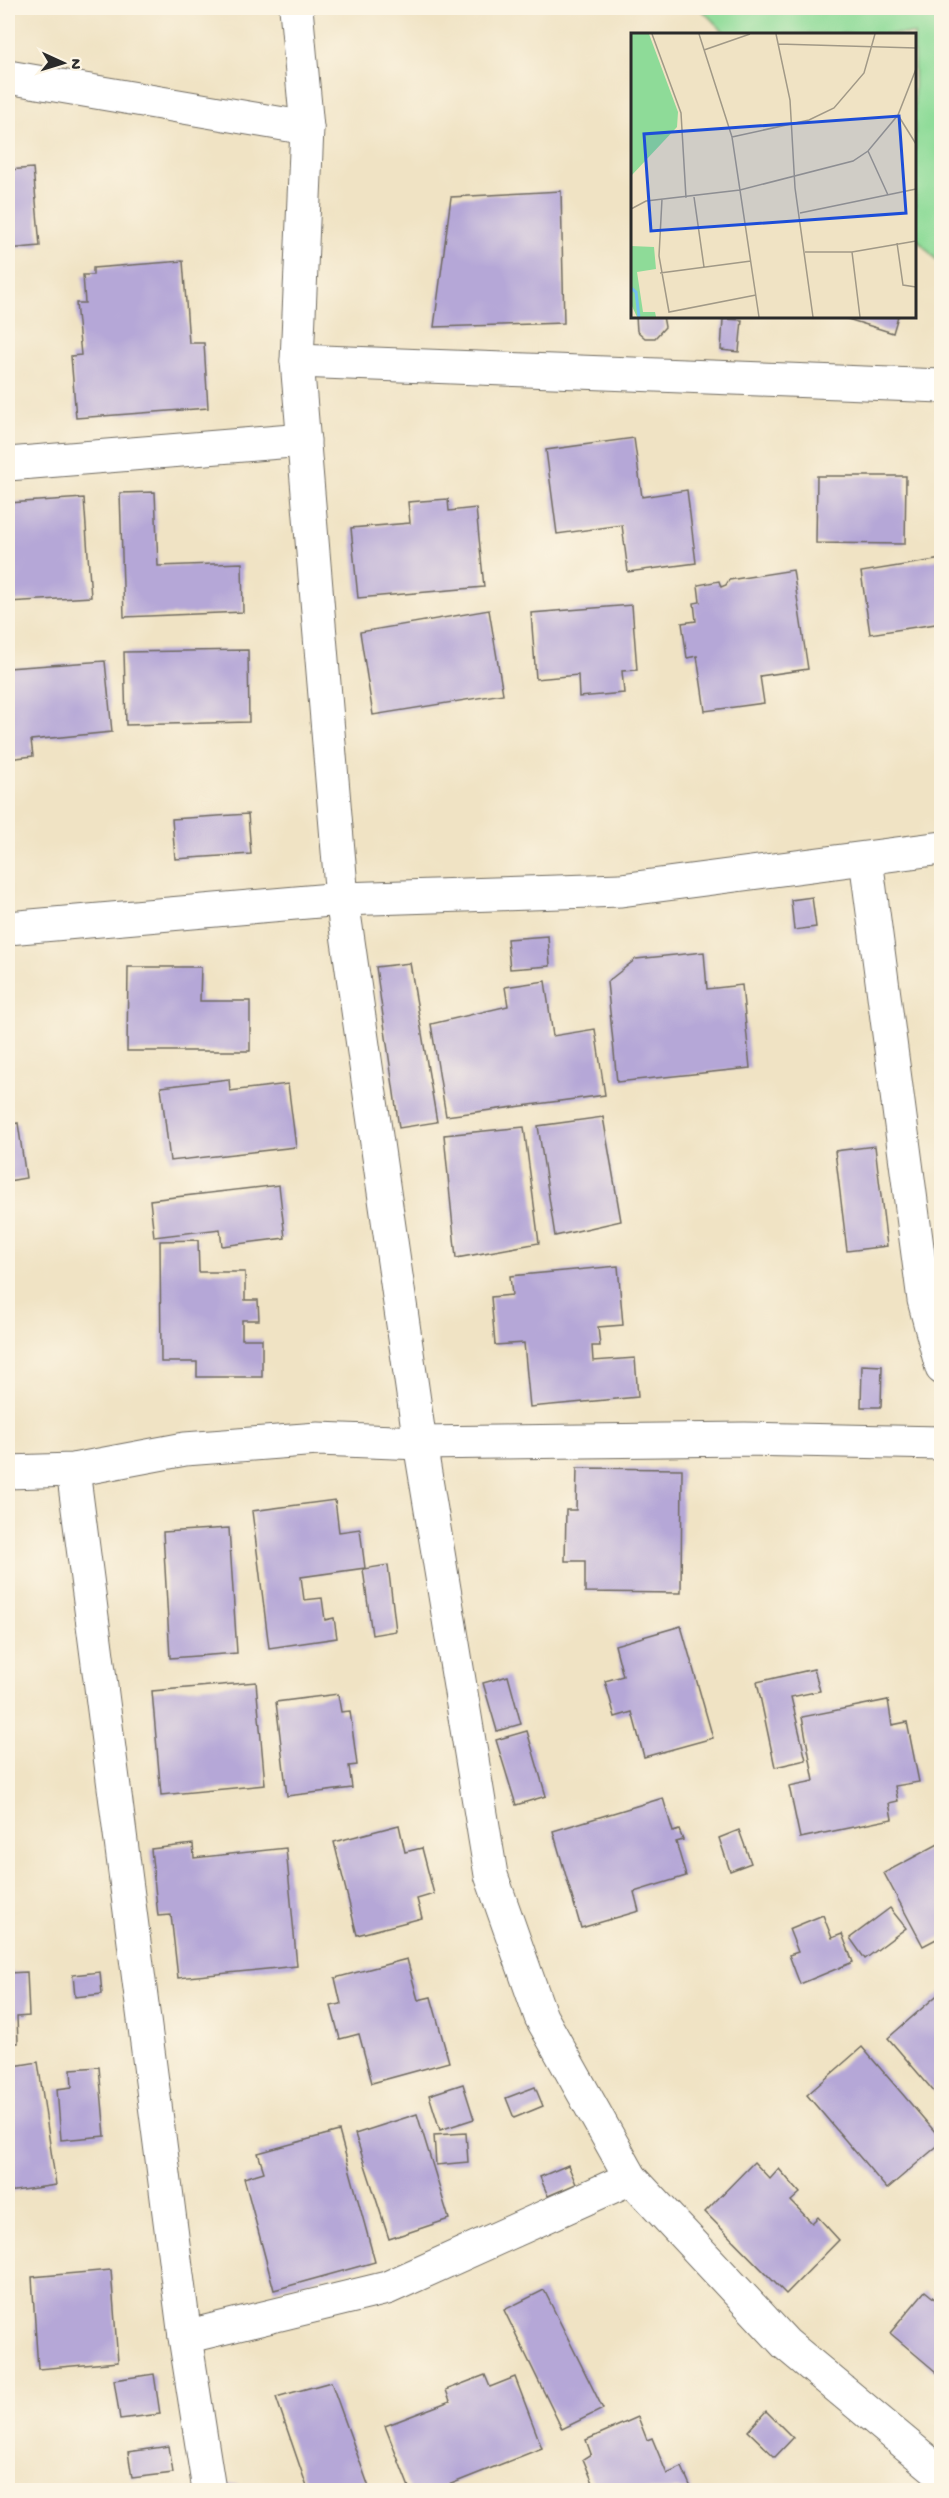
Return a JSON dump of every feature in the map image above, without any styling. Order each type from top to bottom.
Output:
[{"type":"street","points":[[296,8],[307,128],[297,361],[342,899],[420,1443],[492,1875],[541,2017],[631,2178],[786,2344],[942,2474]]},
{"type":"street","points":[[8,77],[307,128]]},
{"type":"street","points":[[297,361],[942,386]]},
{"type":"street","points":[[8,464],[304,441]]},
{"type":"street","points":[[8,928],[342,899],[621,890],[942,848]]},
{"type":"street","points":[[866,859],[924,1300],[942,1368]]},
{"type":"street","points":[[8,1472],[73,1470],[185,1449],[318,1439],[420,1443],[745,1439],[942,1443]]},
{"type":"street","points":[[73,1470],[185,2337],[209,2490]]},
{"type":"street","points":[[185,2337],[387,2288],[631,2178]]},
{"type":"green space","points":[[700,8],[941,8],[941,265],[916,238],[916,33],[725,33]]},
{"type":"building","points":[[33,168],[40,246],[8,249],[8,170]]},
{"type":"building","points":[[561,191],[564,323],[434,327],[451,197]]},
{"type":"building","points":[[183,261],[189,343],[204,343],[208,408],[76,418],[71,356],[81,355],[76,303],[85,303],[83,275],[93,275],[93,268]]},
{"type":"building","points":[[636,318],[663,318],[665,327],[655,338],[645,338],[637,331]]},
{"type":"building","points":[[844,318],[897,318],[893,333]]},
{"type":"building","points":[[723,319],[742,320],[739,352],[721,350]]},
{"type":"building","points":[[634,438],[642,497],[687,490],[696,563],[628,572],[622,525],[557,534],[546,450]]},
{"type":"building","points":[[817,476],[906,476],[905,544],[816,543]]},
{"type":"building","points":[[155,492],[158,566],[242,563],[243,612],[124,617],[120,493]]},
{"type":"building","points":[[84,498],[91,597],[8,602],[8,503]]},
{"type":"building","points":[[448,499],[449,511],[476,508],[484,587],[358,598],[351,528],[410,523],[408,502]]},
{"type":"building","points":[[942,559],[942,623],[870,634],[861,572]]},
{"type":"building","points":[[793,570],[808,669],[760,676],[764,703],[705,711],[697,656],[687,658],[682,623],[696,621],[694,603],[700,602],[698,585],[719,581],[721,587],[729,580]]},
{"type":"building","points":[[632,605],[637,670],[622,671],[624,693],[579,697],[578,675],[536,679],[531,613]]},
{"type":"building","points":[[489,610],[503,694],[373,715],[360,632]]},
{"type":"building","points":[[248,650],[249,722],[126,725],[124,652]]},
{"type":"building","points":[[105,661],[112,732],[31,740],[33,756],[8,759],[8,668]]},
{"type":"building","points":[[248,814],[251,854],[175,859],[172,819]]},
{"type":"building","points":[[812,897],[816,927],[794,930],[791,900]]},
{"type":"building","points":[[548,936],[550,966],[510,969],[507,939]]},
{"type":"building","points":[[704,952],[707,989],[742,985],[750,1068],[617,1082],[607,982],[636,959]]},
{"type":"building","points":[[410,963],[437,1122],[399,1128],[376,967]]},
{"type":"building","points":[[128,967],[201,967],[200,1001],[250,1001],[250,1051],[127,1051]]},
{"type":"building","points":[[545,981],[553,1036],[595,1029],[605,1095],[446,1116],[431,1024],[508,1006],[505,987]]},
{"type":"building","points":[[229,1079],[230,1091],[288,1084],[296,1147],[170,1161],[161,1087]]},
{"type":"building","points":[[603,1117],[621,1221],[555,1236],[538,1126]]},
{"type":"building","points":[[18,1123],[26,1178],[8,1181],[8,1125]]},
{"type":"building","points":[[524,1127],[539,1243],[456,1258],[444,1135]]},
{"type":"building","points":[[875,1146],[887,1246],[847,1251],[835,1151]]},
{"type":"building","points":[[279,1185],[285,1238],[222,1246],[220,1229],[154,1237],[150,1200]]},
{"type":"building","points":[[198,1240],[199,1272],[245,1272],[245,1300],[258,1300],[259,1320],[242,1320],[242,1339],[262,1339],[262,1377],[197,1377],[197,1362],[161,1362],[160,1241]]},
{"type":"building","points":[[618,1266],[623,1325],[598,1327],[600,1346],[592,1346],[593,1361],[635,1358],[638,1397],[530,1407],[524,1343],[495,1345],[491,1297],[512,1295],[510,1276]]},
{"type":"building","points":[[862,1365],[882,1366],[881,1407],[861,1407]]},
{"type":"building","points":[[577,1468],[682,1469],[681,1593],[585,1592],[585,1561],[565,1561],[566,1510],[576,1510]]},
{"type":"building","points":[[335,1500],[339,1532],[360,1529],[365,1568],[301,1577],[304,1600],[322,1598],[325,1620],[334,1618],[337,1638],[269,1648],[252,1511]]},
{"type":"building","points":[[229,1528],[237,1653],[170,1658],[163,1532]]},
{"type":"building","points":[[388,1565],[396,1631],[372,1635],[363,1569]]},
{"type":"building","points":[[9,1624],[12,1690],[8,1690]]},
{"type":"building","points":[[681,1626],[713,1738],[644,1757],[632,1712],[615,1717],[605,1681],[623,1676],[615,1645]]},
{"type":"building","points":[[814,1669],[820,1691],[791,1697],[806,1760],[775,1767],[757,1682]]},
{"type":"building","points":[[508,1676],[521,1724],[497,1731],[483,1683]]},
{"type":"building","points":[[256,1682],[265,1785],[161,1795],[152,1691]]},
{"type":"building","points":[[338,1694],[341,1712],[350,1711],[357,1765],[349,1766],[352,1788],[287,1796],[276,1702]]},
{"type":"building","points":[[888,1700],[892,1725],[907,1722],[919,1782],[895,1786],[898,1801],[889,1803],[892,1819],[800,1838],[789,1786],[814,1781],[802,1717]]},
{"type":"building","points":[[527,1731],[546,1796],[516,1805],[496,1740]]},
{"type":"building","points":[[663,1798],[673,1832],[679,1830],[683,1840],[676,1842],[686,1876],[634,1892],[639,1911],[581,1928],[553,1831]]},
{"type":"building","points":[[399,1825],[405,1852],[422,1848],[434,1894],[417,1899],[422,1918],[357,1935],[334,1842]]},
{"type":"building","points":[[739,1830],[751,1863],[730,1871],[719,1838]]},
{"type":"building","points":[[942,1842],[942,1936],[923,1946],[884,1873]]},
{"type":"building","points":[[193,1844],[194,1858],[286,1848],[297,1966],[178,1978],[171,1915],[158,1916],[151,1849]]},
{"type":"building","points":[[890,1908],[906,1928],[865,1959],[850,1938]]},
{"type":"building","points":[[823,1915],[832,1938],[842,1934],[853,1962],[800,1984],[789,1955],[798,1952],[789,1929]]},
{"type":"building","points":[[407,1959],[418,2000],[431,1997],[449,2062],[372,2083],[359,2034],[340,2039],[331,2006],[341,2004],[335,1978]]},
{"type":"building","points":[[27,1972],[29,2016],[17,2017],[18,2043],[8,2043],[8,1973]]},
{"type":"building","points":[[100,1972],[102,1994],[75,1997],[73,1975]]},
{"type":"building","points":[[942,1991],[942,2101],[888,2038]]},
{"type":"building","points":[[862,2047],[942,2140],[887,2189],[807,2095]]},
{"type":"building","points":[[38,2062],[56,2185],[8,2192],[8,2067]]},
{"type":"building","points":[[99,2067],[105,2136],[61,2140],[57,2089],[72,2087],[71,2069]]},
{"type":"building","points":[[463,2084],[474,2119],[440,2130],[429,2095]]},
{"type":"building","points":[[535,2087],[543,2106],[514,2118],[506,2098]]},
{"type":"building","points":[[417,2114],[449,2219],[389,2239],[355,2134]]},
{"type":"building","points":[[339,2131],[375,2262],[274,2290],[244,2178],[264,2172],[258,2153]]},
{"type":"building","points":[[466,2133],[468,2162],[436,2165],[434,2135]]},
{"type":"building","points":[[754,2162],[770,2179],[779,2169],[800,2193],[791,2201],[812,2223],[818,2217],[839,2240],[786,2294],[705,2212]]},
{"type":"building","points":[[568,2165],[576,2184],[548,2196],[540,2177]]},
{"type":"building","points":[[111,2270],[118,2362],[38,2369],[32,2277]]},
{"type":"building","points":[[544,2290],[603,2409],[562,2429],[504,2310]]},
{"type":"building","points":[[925,2291],[942,2305],[942,2377],[890,2333]]},
{"type":"building","points":[[154,2374],[160,2414],[120,2419],[114,2380]]},
{"type":"building","points":[[485,2375],[490,2387],[515,2377],[542,2448],[436,2490],[410,2490],[385,2426],[450,2401],[446,2390]]},
{"type":"building","points":[[331,2382],[370,2490],[308,2490],[276,2397]]},
{"type":"building","points":[[766,2411],[793,2438],[775,2457],[748,2431]]},
{"type":"building","points":[[638,2417],[647,2440],[652,2438],[667,2474],[682,2467],[692,2490],[596,2490],[583,2459],[591,2454],[586,2440]]},
{"type":"building","points":[[169,2446],[173,2473],[132,2478],[128,2452]]},
{"type":"building","points":[[239,2484],[239,2490],[222,2490],[222,2485]]}]
